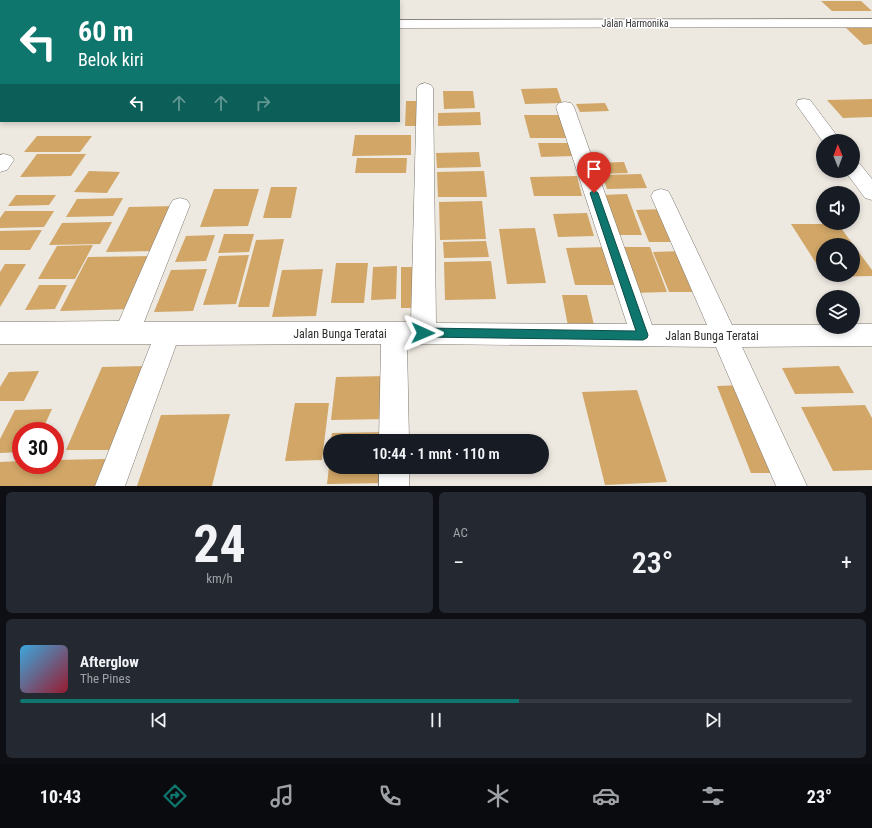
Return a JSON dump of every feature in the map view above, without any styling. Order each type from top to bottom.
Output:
[{"type":"street","name":"Jalan Harmonika","points":[[400,24],[872,23]]},
{"type":"street","points":[[423,333],[425,88]]},
{"type":"street","points":[[804,104],[827,134]]},
{"type":"street","points":[[565,107],[643,335]]},
{"type":"street","points":[[860,177],[872,193]]},
{"type":"street","points":[[661,196],[792,486]]},
{"type":"street","points":[[127,332],[180,205]]},
{"type":"street","name":"Jalan Bunga Teratai","points":[[0,333],[423,333],[872,336]]},
{"type":"street","points":[[394,333],[394,434]]},
{"type":"street","points":[[110,486],[167,334]]},
{"type":"street","points":[[394,474],[394,486]]},
{"type":"building","points":[[821,1],[861,1],[872,11],[832,11]]},
{"type":"building","points":[[846,28],[872,28],[872,44],[864,45]]},
{"type":"building","points":[[557,88],[562,103],[525,104],[521,89]]},
{"type":"building","points":[[443,91],[473,91],[475,108],[444,109]]},
{"type":"building","points":[[872,99],[872,117],[843,118],[827,100]]},
{"type":"building","points":[[406,101],[424,101],[423,126],[405,126]]},
{"type":"building","points":[[605,103],[609,111],[580,112],[576,104]]},
{"type":"building","points":[[480,112],[481,125],[438,126],[438,113]]},
{"type":"building","points":[[524,115],[565,115],[572,138],[530,138]]},
{"type":"building","points":[[355,135],[411,135],[411,155],[352,156]]},
{"type":"building","points":[[37,136],[92,136],[80,152],[24,152]]},
{"type":"building","points":[[538,143],[570,143],[574,156],[541,157]]},
{"type":"building","points":[[479,152],[481,167],[437,168],[436,153]]},
{"type":"building","points":[[37,154],[86,154],[71,176],[20,177]]},
{"type":"building","points":[[357,158],[407,158],[406,173],[355,173]]},
{"type":"building","points":[[624,162],[628,173],[599,174],[595,163]]},
{"type":"building","points":[[89,171],[120,172],[107,193],[74,192]]},
{"type":"building","points":[[484,171],[487,197],[438,197],[437,172]]},
{"type":"building","points":[[641,174],[647,188],[607,189],[602,175]]},
{"type":"building","points":[[577,176],[582,196],[534,196],[530,177]]},
{"type":"building","points":[[271,187],[297,187],[291,218],[263,218]]},
{"type":"building","points":[[214,189],[259,189],[248,226],[200,227]]},
{"type":"building","points":[[627,194],[642,235],[615,235],[602,195]]},
{"type":"building","points":[[16,195],[56,195],[49,205],[8,206]]},
{"type":"building","points":[[123,198],[113,216],[66,217],[77,199]]},
{"type":"building","points":[[482,201],[486,239],[440,240],[439,202]]},
{"type":"building","points":[[175,206],[156,251],[106,252],[129,207]]},
{"type":"building","points":[[663,209],[677,242],[649,242],[636,210]]},
{"type":"building","points":[[5,211],[54,211],[44,227],[0,228],[0,218]]},
{"type":"building","points":[[587,213],[594,236],[558,237],[553,214]]},
{"type":"building","points":[[112,222],[100,244],[49,245],[62,223]]},
{"type":"building","points":[[791,224],[816,224],[816,230],[842,230],[848,238],[816,238],[816,263]]},
{"type":"building","points":[[535,228],[546,283],[507,284],[499,229]]},
{"type":"building","points":[[42,230],[30,250],[0,250],[0,231]]},
{"type":"building","points":[[224,234],[254,234],[249,252],[218,253]]},
{"type":"building","points":[[215,235],[206,261],[175,262],[186,236]]},
{"type":"building","points":[[284,239],[269,307],[238,307],[256,240]]},
{"type":"building","points":[[486,241],[489,257],[444,258],[443,242]]},
{"type":"building","points":[[93,245],[75,279],[38,279],[57,246]]},
{"type":"building","points":[[609,247],[621,285],[575,285],[566,248]]},
{"type":"building","points":[[617,247],[650,247],[667,292],[631,293]]},
{"type":"building","points":[[682,251],[700,292],[669,292],[653,252]]},
{"type":"building","points":[[860,254],[872,270],[872,276],[860,276]]},
{"type":"building","points":[[249,255],[236,304],[203,305],[219,256]]},
{"type":"building","points":[[155,256],[133,309],[60,311],[88,257]]},
{"type":"building","points":[[491,261],[496,299],[445,300],[444,262]]},
{"type":"building","points":[[336,263],[368,263],[364,303],[331,303]]},
{"type":"building","points":[[5,264],[26,264],[0,307],[0,272]]},
{"type":"building","points":[[397,266],[396,299],[371,300],[373,267]]},
{"type":"building","points":[[401,267],[420,267],[421,308],[401,308]]},
{"type":"building","points":[[207,269],[193,311],[154,312],[171,270]]},
{"type":"building","points":[[323,269],[316,316],[272,317],[282,270]]},
{"type":"building","points":[[39,285],[67,285],[55,309],[25,310]]},
{"type":"building","points":[[562,295],[587,295],[594,325],[568,326]]},
{"type":"building","points":[[148,366],[117,450],[66,450],[102,367]]},
{"type":"building","points":[[839,366],[854,393],[795,394],[782,368]]},
{"type":"building","points":[[39,371],[24,401],[0,401],[0,387],[9,372]]},
{"type":"building","points":[[390,376],[389,419],[331,420],[336,377]]},
{"type":"building","points":[[743,385],[781,473],[751,473],[717,386]]},
{"type":"building","points":[[637,390],[667,482],[605,485],[582,392]]},
{"type":"building","points":[[295,403],[329,403],[325,434],[323,434],[322,460],[285,461]]},
{"type":"building","points":[[865,405],[872,418],[872,470],[833,471],[801,407]]},
{"type":"building","points":[[52,409],[46,422],[12,422],[12,452],[0,453],[0,439],[15,410]]},
{"type":"building","points":[[230,414],[212,486],[137,486],[161,415]]},
{"type":"building","points":[[390,432],[390,434],[332,434]]},
{"type":"building","points":[[106,459],[97,486],[0,486],[0,462],[12,461],[12,474],[64,474],[64,460]]},
{"type":"building","points":[[328,474],[389,474],[389,483],[327,484]]},
{"type":"route","points":[[423,333],[643,335],[594,193]]}]
